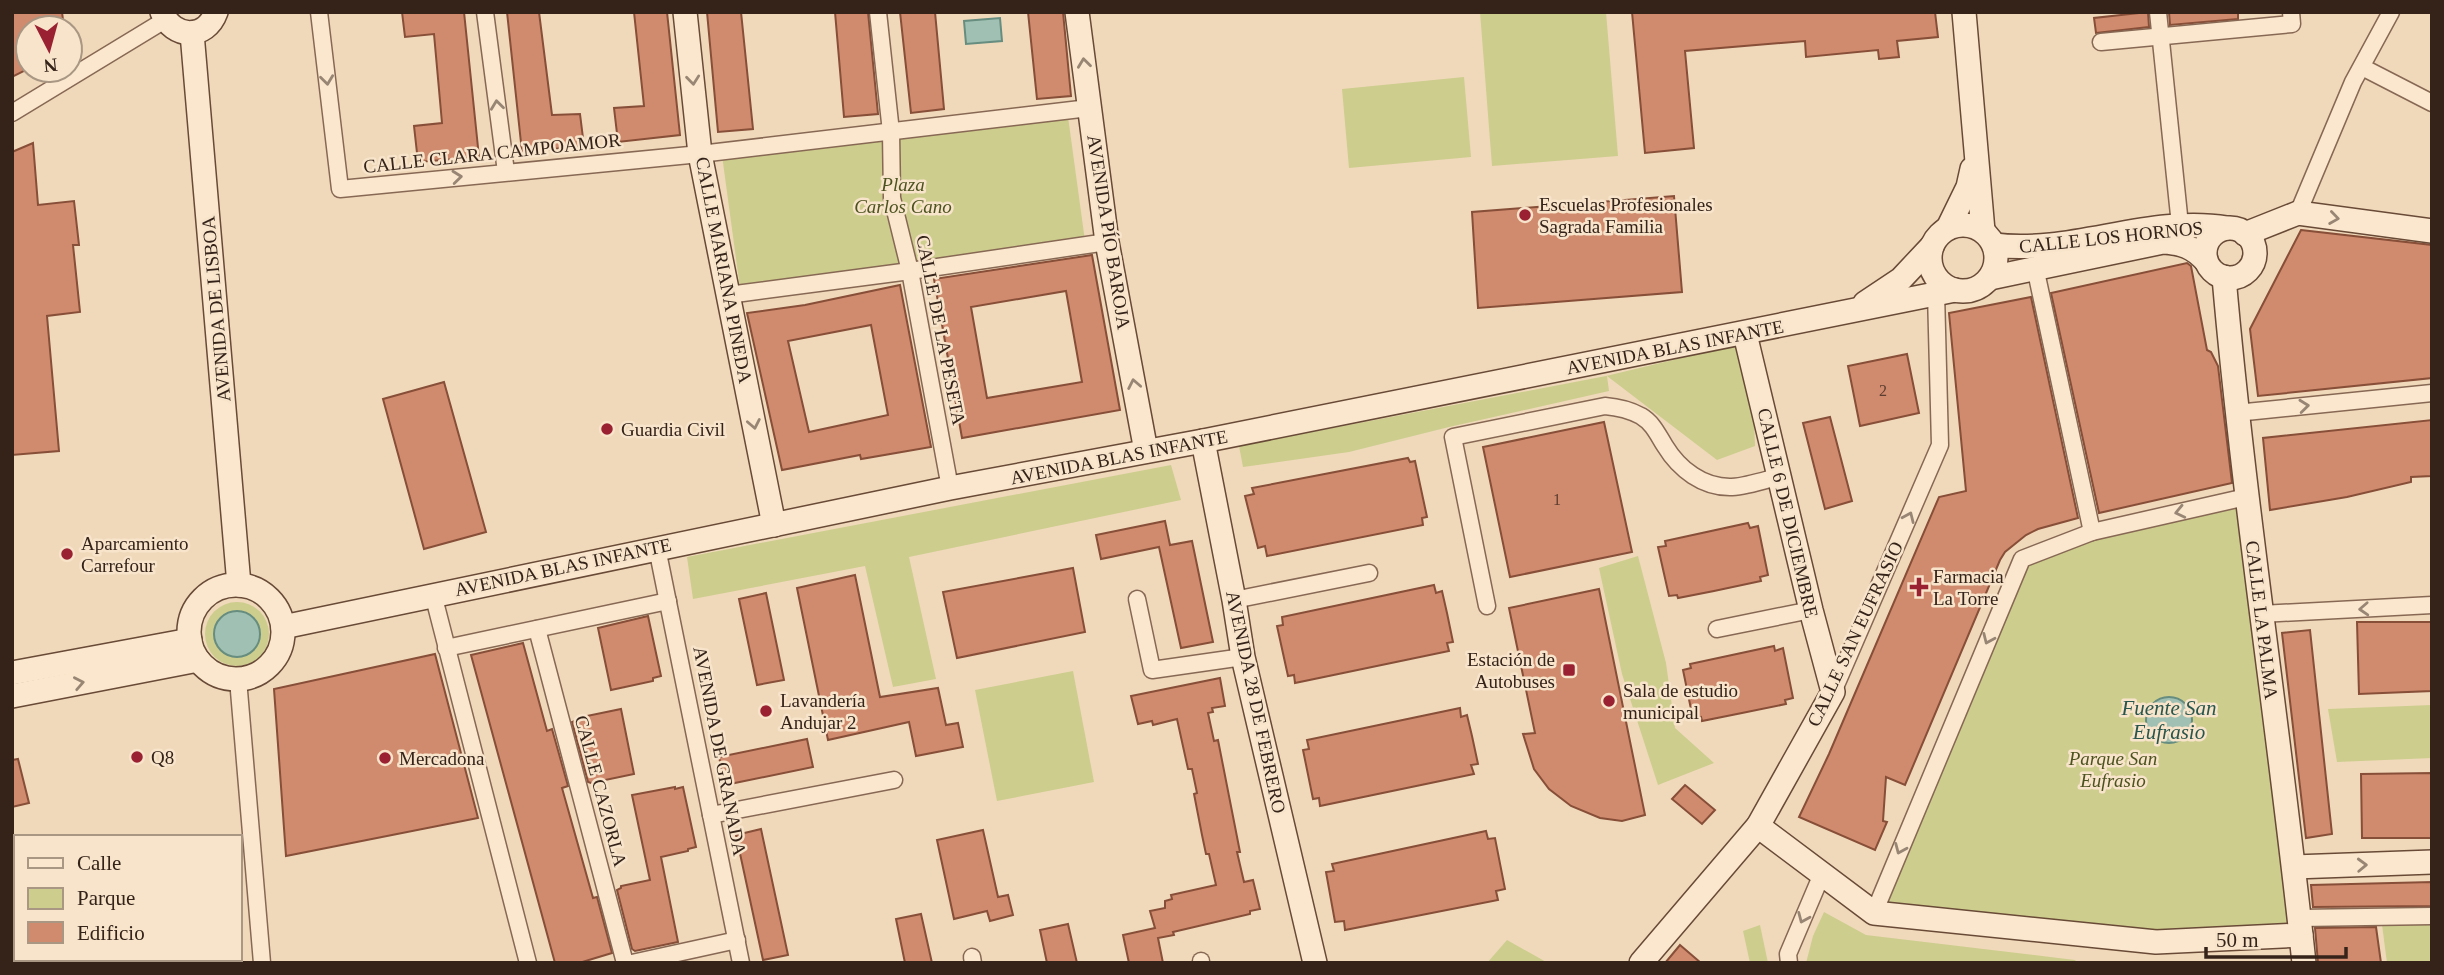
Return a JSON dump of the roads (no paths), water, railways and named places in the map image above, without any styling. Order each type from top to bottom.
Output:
[{"type":"street","points":[[12,113],[164,16],[177,31],[192,33],[207,27],[216,12]]},
{"type":"street","name":"CALLE CLARA CAMPOAMOR","points":[[319,12],[340,189],[700,154],[1090,108]]},
{"type":"street","points":[[485,12],[506,172]]},
{"type":"street","name":"CALLE MARIANA PINEDA","points":[[685,12],[700,154],[774,525]]},
{"type":"street","name":"CALLE DE LA PESETA","points":[[878,12],[891,132],[892,198],[910,271],[950,488]]},
{"type":"street","name":"AVENIDA PÍO BAROJA","points":[[1077,12],[1107,242],[1146,452]]},
{"type":"street","points":[[1932,246],[1930,262],[1934,274],[1944,285],[1945,292],[1973,290],[1990,278],[1997,261],[1989,238],[1975,152],[1964,12]]},
{"type":"street","points":[[2158,12],[2180,225]]},
{"type":"street","points":[[2101,43],[2291,24],[2291,12]]},
{"type":"street","points":[[2298,213],[2362,67],[2390,12]]},
{"type":"street","name":"AVENIDA DE LISBOA","points":[[192,33],[239,585]]},
{"type":"street","points":[[2362,67],[2432,103]]},
{"type":"street","points":[[1853,311],[1900,279],[1948,228],[1968,187],[1975,152]]},
{"type":"street","name":"CALLE LOS HORNOS","points":[[1989,238],[2033,248],[2180,225],[2236,231],[2298,213],[2432,231]]},
{"type":"street","points":[[1948,228],[1966,225],[1989,238]]},
{"type":"street","points":[[2236,231],[2254,248],[2252,264],[2240,275],[2224,277],[2216,274],[2206,261],[2206,246],[2214,234],[2236,231]]},
{"type":"street","points":[[728,295],[1107,242]]},
{"type":"street","name":"CALLE LOS HORNOS","points":[[1990,278],[2163,242],[2184,244],[2206,261]]},
{"type":"street","points":[[2035,267],[2092,532]]},
{"type":"street","name":"CALLE LA PALMA","points":[[2224,277],[2236,413],[2304,963]]},
{"type":"street","name":"AVENIDA BLAS INFANTE","points":[[283,626],[950,488],[1203,441],[1945,292]]},
{"type":"street","name":"CALLE SAN EUFRASIO","points":[[1641,963],[1758,826],[1833,692],[1940,445],[1945,292]]},
{"type":"street","name":"CALLE 6 DE DICIEMBRE","points":[[1745,334],[1833,692]]},
{"type":"street","points":[[2236,413],[2432,393]]},
{"type":"street","points":[[1487,606],[1453,437],[1605,406],[1619,407],[1643,417],[1655,429],[1673,458],[1694,478],[1712,485],[1731,487],[1780,476]]},
{"type":"street","name":"AVENIDA 28 DE FEBRERO","points":[[1203,441],[1243,657],[1315,963]]},
{"type":"street","points":[[1874,913],[2022,559],[2092,532],[2246,497]]},
{"type":"street","name":"AVENIDA DE GRANADA","points":[[657,548],[741,963]]},
{"type":"street","points":[[1234,600],[1369,573]]},
{"type":"street","points":[[239,585],[263,594],[273,603],[283,626],[282,642],[277,656],[267,668],[254,676],[238,679],[209,671],[194,650],[190,626],[193,613],[201,601],[218,589],[239,585]]},
{"type":"street","points":[[433,594],[528,963]]},
{"type":"street","points":[[1137,599],[1152,670],[1243,657]]},
{"type":"street","points":[[446,648],[668,601]]},
{"type":"street","points":[[2261,614],[2432,605]]},
{"type":"street","points":[[1717,629],[1811,610]]},
{"type":"street","name":"CALLE CAZORLA","points":[[537,629],[625,963]]},
{"type":"street","points":[[12,673],[194,650]]},
{"type":"street","points":[[12,696],[194,650]]},
{"type":"street","points":[[238,679],[262,963]]},
{"type":"street","points":[[711,815],[894,780]]},
{"type":"street","points":[[1758,826],[1874,913],[2158,952],[2300,927],[2432,916]]},
{"type":"street","points":[[2294,867],[2432,862]]},
{"type":"street","points":[[1790,963],[1788,954],[1822,874]]},
{"type":"street","points":[[632,963],[737,940]]},
{"type":"water","points":[[1000,18],[1002,41],[966,44],[964,21]]},
{"type":"water","points":[[237,611],[253,618],[260,634],[253,650],[237,657],[221,650],[214,634],[221,618]]},
{"type":"water","name":"Fuente San Eufrasio","points":[[2169,697],[2185,704],[2192,720],[2185,736],[2169,743],[2153,736],[2146,720],[2153,704]]},
{"type":"place","name":"Escuelas Profesionales Sagrada Familia","points":[[1525,215]]},
{"type":"place","name":"Guardia Civil","points":[[607,429]]},
{"type":"place","name":"Aparcamiento Carrefour","points":[[67,554]]},
{"type":"place","name":"Farmacia La Torre","points":[[1919,587]]},
{"type":"place","name":"Estación de Autobuses","points":[[1569,670]]},
{"type":"place","name":"Sala de estudio municipal","points":[[1609,701]]},
{"type":"place","name":"Lavandería Andujar 2","points":[[766,711]]},
{"type":"place","name":"Q8","points":[[137,757]]},
{"type":"place","name":"Mercadona","points":[[385,758]]},
{"type":"park label","name":"Plaza Carlos Cano","points":[[903,195]]},
{"type":"park label","name":"Parque San Eufrasio","points":[[2113,769]]}]
